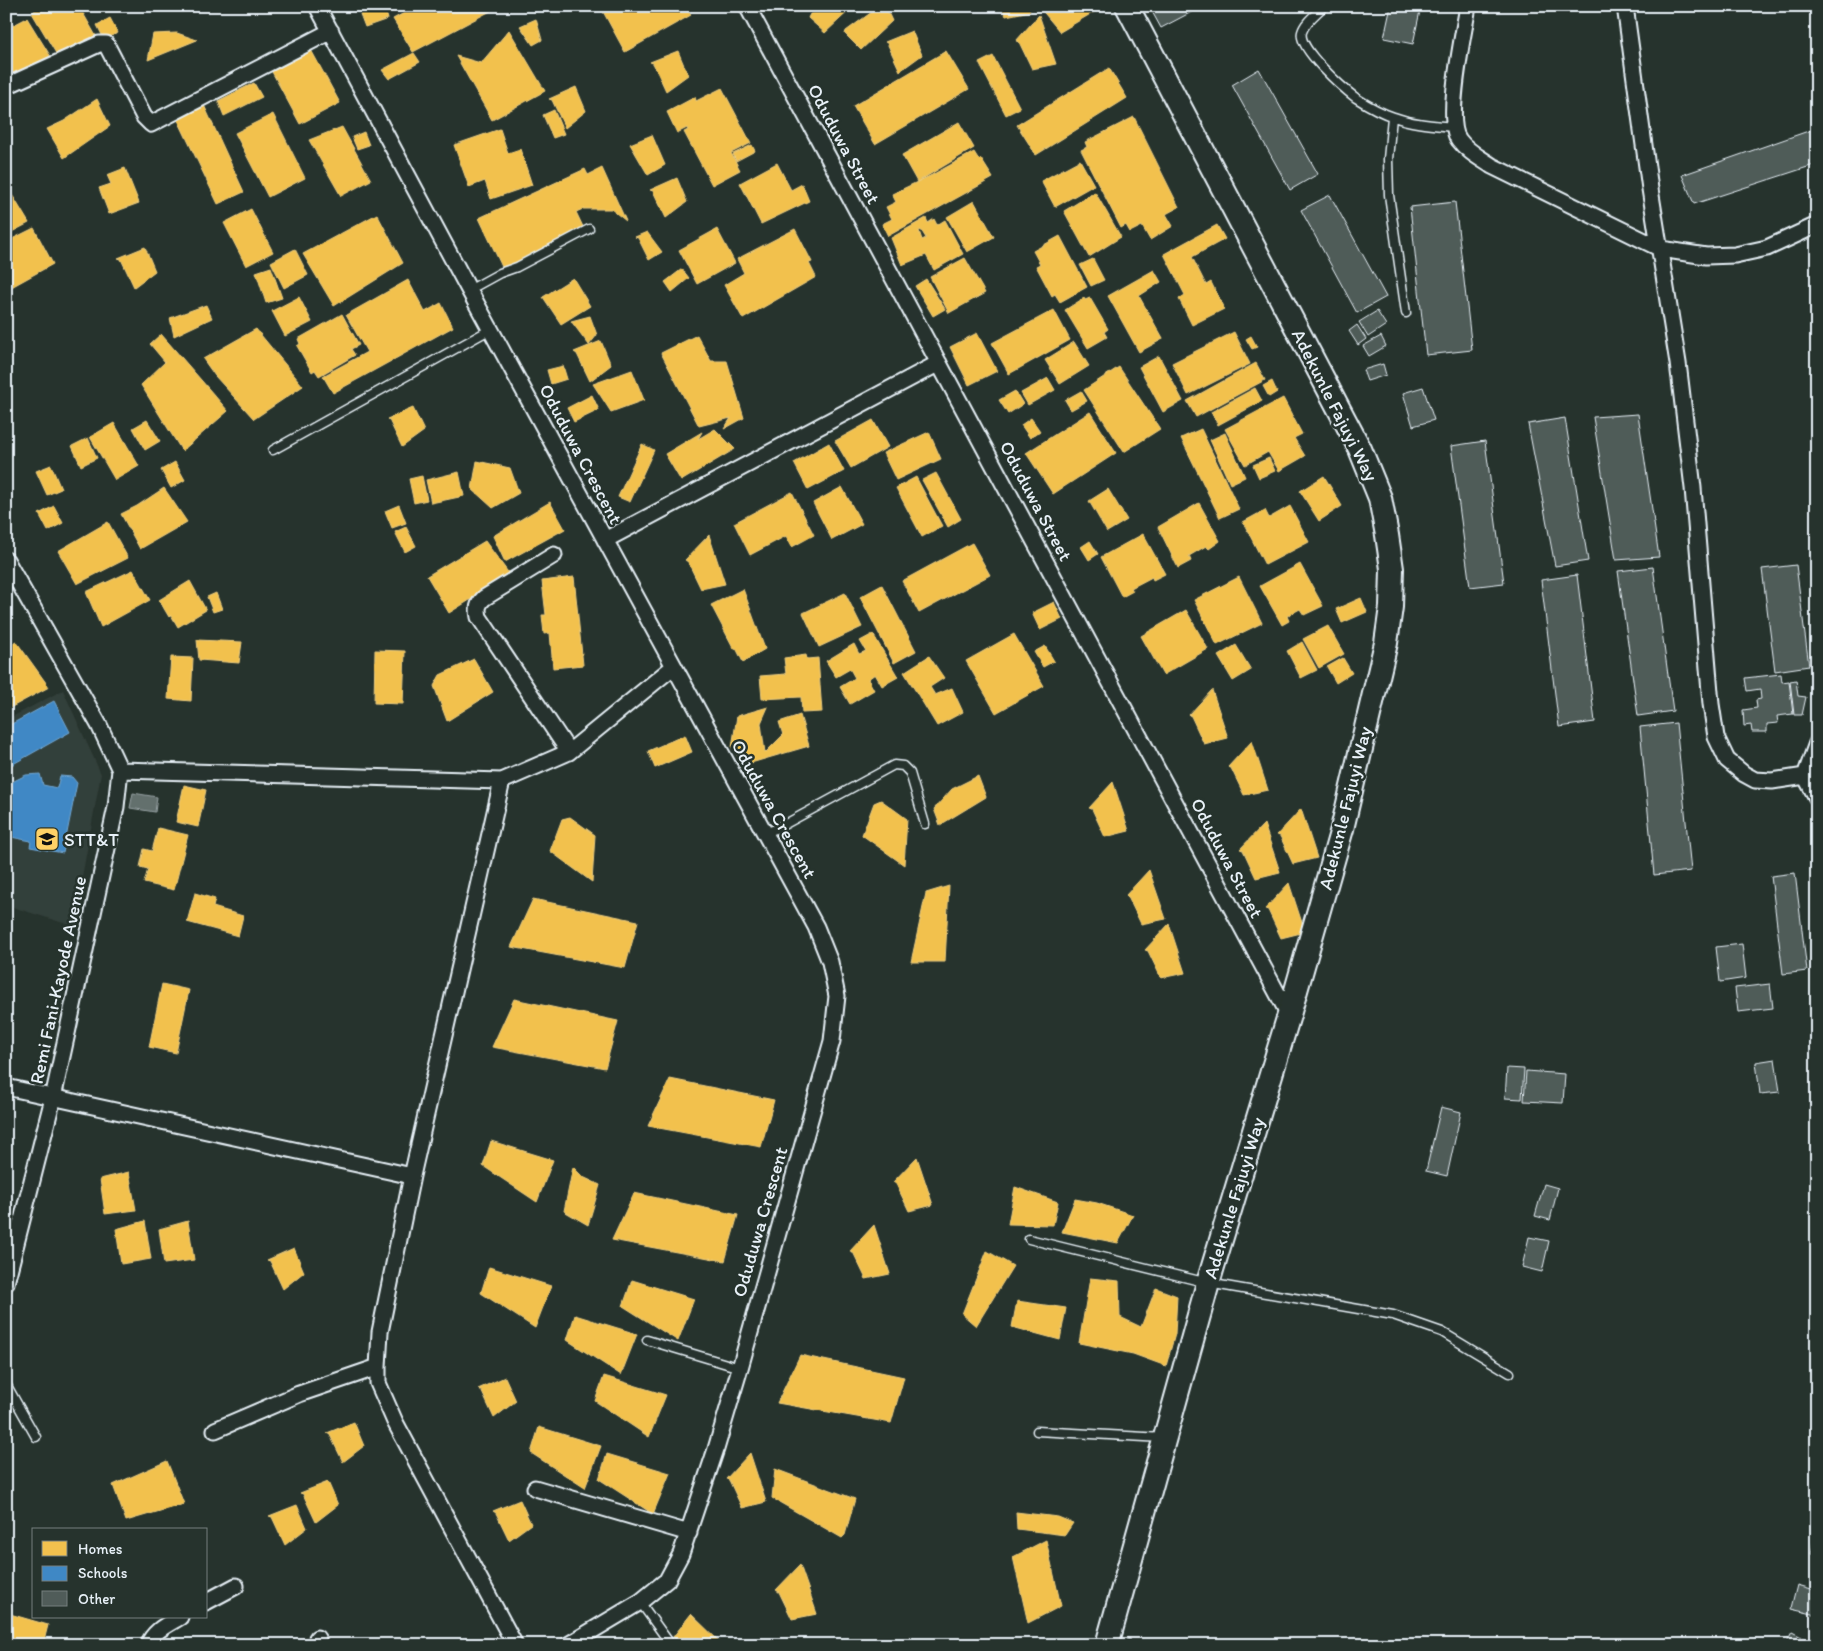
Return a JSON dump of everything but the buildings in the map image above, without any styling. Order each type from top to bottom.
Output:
[{"type":"street","name":"Oduduwa Crescent","points":[[317,6],[673,667],[816,928],[830,962],[837,996],[832,1041],[740,1368],[681,1554],[668,1580],[640,1602],[568,1645]]},
{"type":"street","name":"Oduduwa Street","points":[[747,6],[1289,1015]]},
{"type":"street","name":"Adekunle Fajuyi Way","points":[[1107,1645],[1208,1283],[1289,1015],[1342,828],[1386,643],[1391,607],[1392,568],[1380,498],[1360,449],[1127,6]]},
{"type":"street","points":[[1468,6],[1458,67],[1453,114],[1454,127],[1458,139],[1492,166],[1661,249],[1706,256],[1735,255],[1768,248],[1817,225]]},
{"type":"street","points":[[1625,6],[1650,189],[1678,363],[1693,488],[1711,704],[1716,737],[1727,760],[1755,780],[1772,782],[1805,776]]},
{"type":"street","points":[[13,82],[99,44],[106,44],[144,117],[151,124],[331,31]]},
{"type":"street","points":[[605,540],[939,363]]},
{"type":"street","points":[[554,555],[484,598],[479,604],[478,611],[480,617],[569,752]]},
{"type":"street","points":[[6,560],[99,725],[120,770],[502,781],[569,752],[673,667]]},
{"type":"street","points":[[1817,743],[1805,776],[1817,798]]},
{"type":"street","name":"Remi Fani-Kayode Avenue","points":[[6,1283],[53,1098],[116,807],[120,770]]},
{"type":"street","points":[[502,781],[412,1176],[380,1332],[378,1383],[395,1422],[515,1645]]},
{"type":"street","points":[[6,1087],[412,1176]]},
{"type":"street","points":[[215,1430],[299,1394],[378,1367]]},
{"type":"street","points":[[535,1488],[689,1533]]},
{"type":"street","points":[[208,1601],[236,1586]]},
{"type":"street","points":[[148,1645],[159,1629],[178,1618]]},
{"type":"lane","points":[[1324,6],[1308,21],[1301,37],[1312,57],[1356,98],[1392,117],[1413,123],[1454,127]]},
{"type":"lane","points":[[1392,117],[1388,159],[1390,195],[1406,313]]},
{"type":"lane","points":[[469,290],[589,229]]},
{"type":"lane","points":[[273,450],[491,329]]},
{"type":"lane","points":[[765,833],[778,828],[894,765],[903,766],[910,773],[925,824]]},
{"type":"lane","points":[[1029,1239],[1208,1283],[1393,1315],[1442,1332],[1510,1373]]},
{"type":"lane","points":[[647,1340],[740,1368]]},
{"type":"lane","points":[[6,1384],[36,1437]]},
{"type":"lane","points":[[1037,1431],[1166,1438]]},
{"type":"lane","points":[[640,1602],[671,1645]]},
{"type":"shaded area","name":"STT&T","points":[[63,690],[101,774],[73,926],[6,905],[6,720]]},
{"type":"shaded area","points":[[133,793],[157,797],[155,812],[130,808]]},
{"type":"place","name":"STT&T","points":[[47,839]]}]
